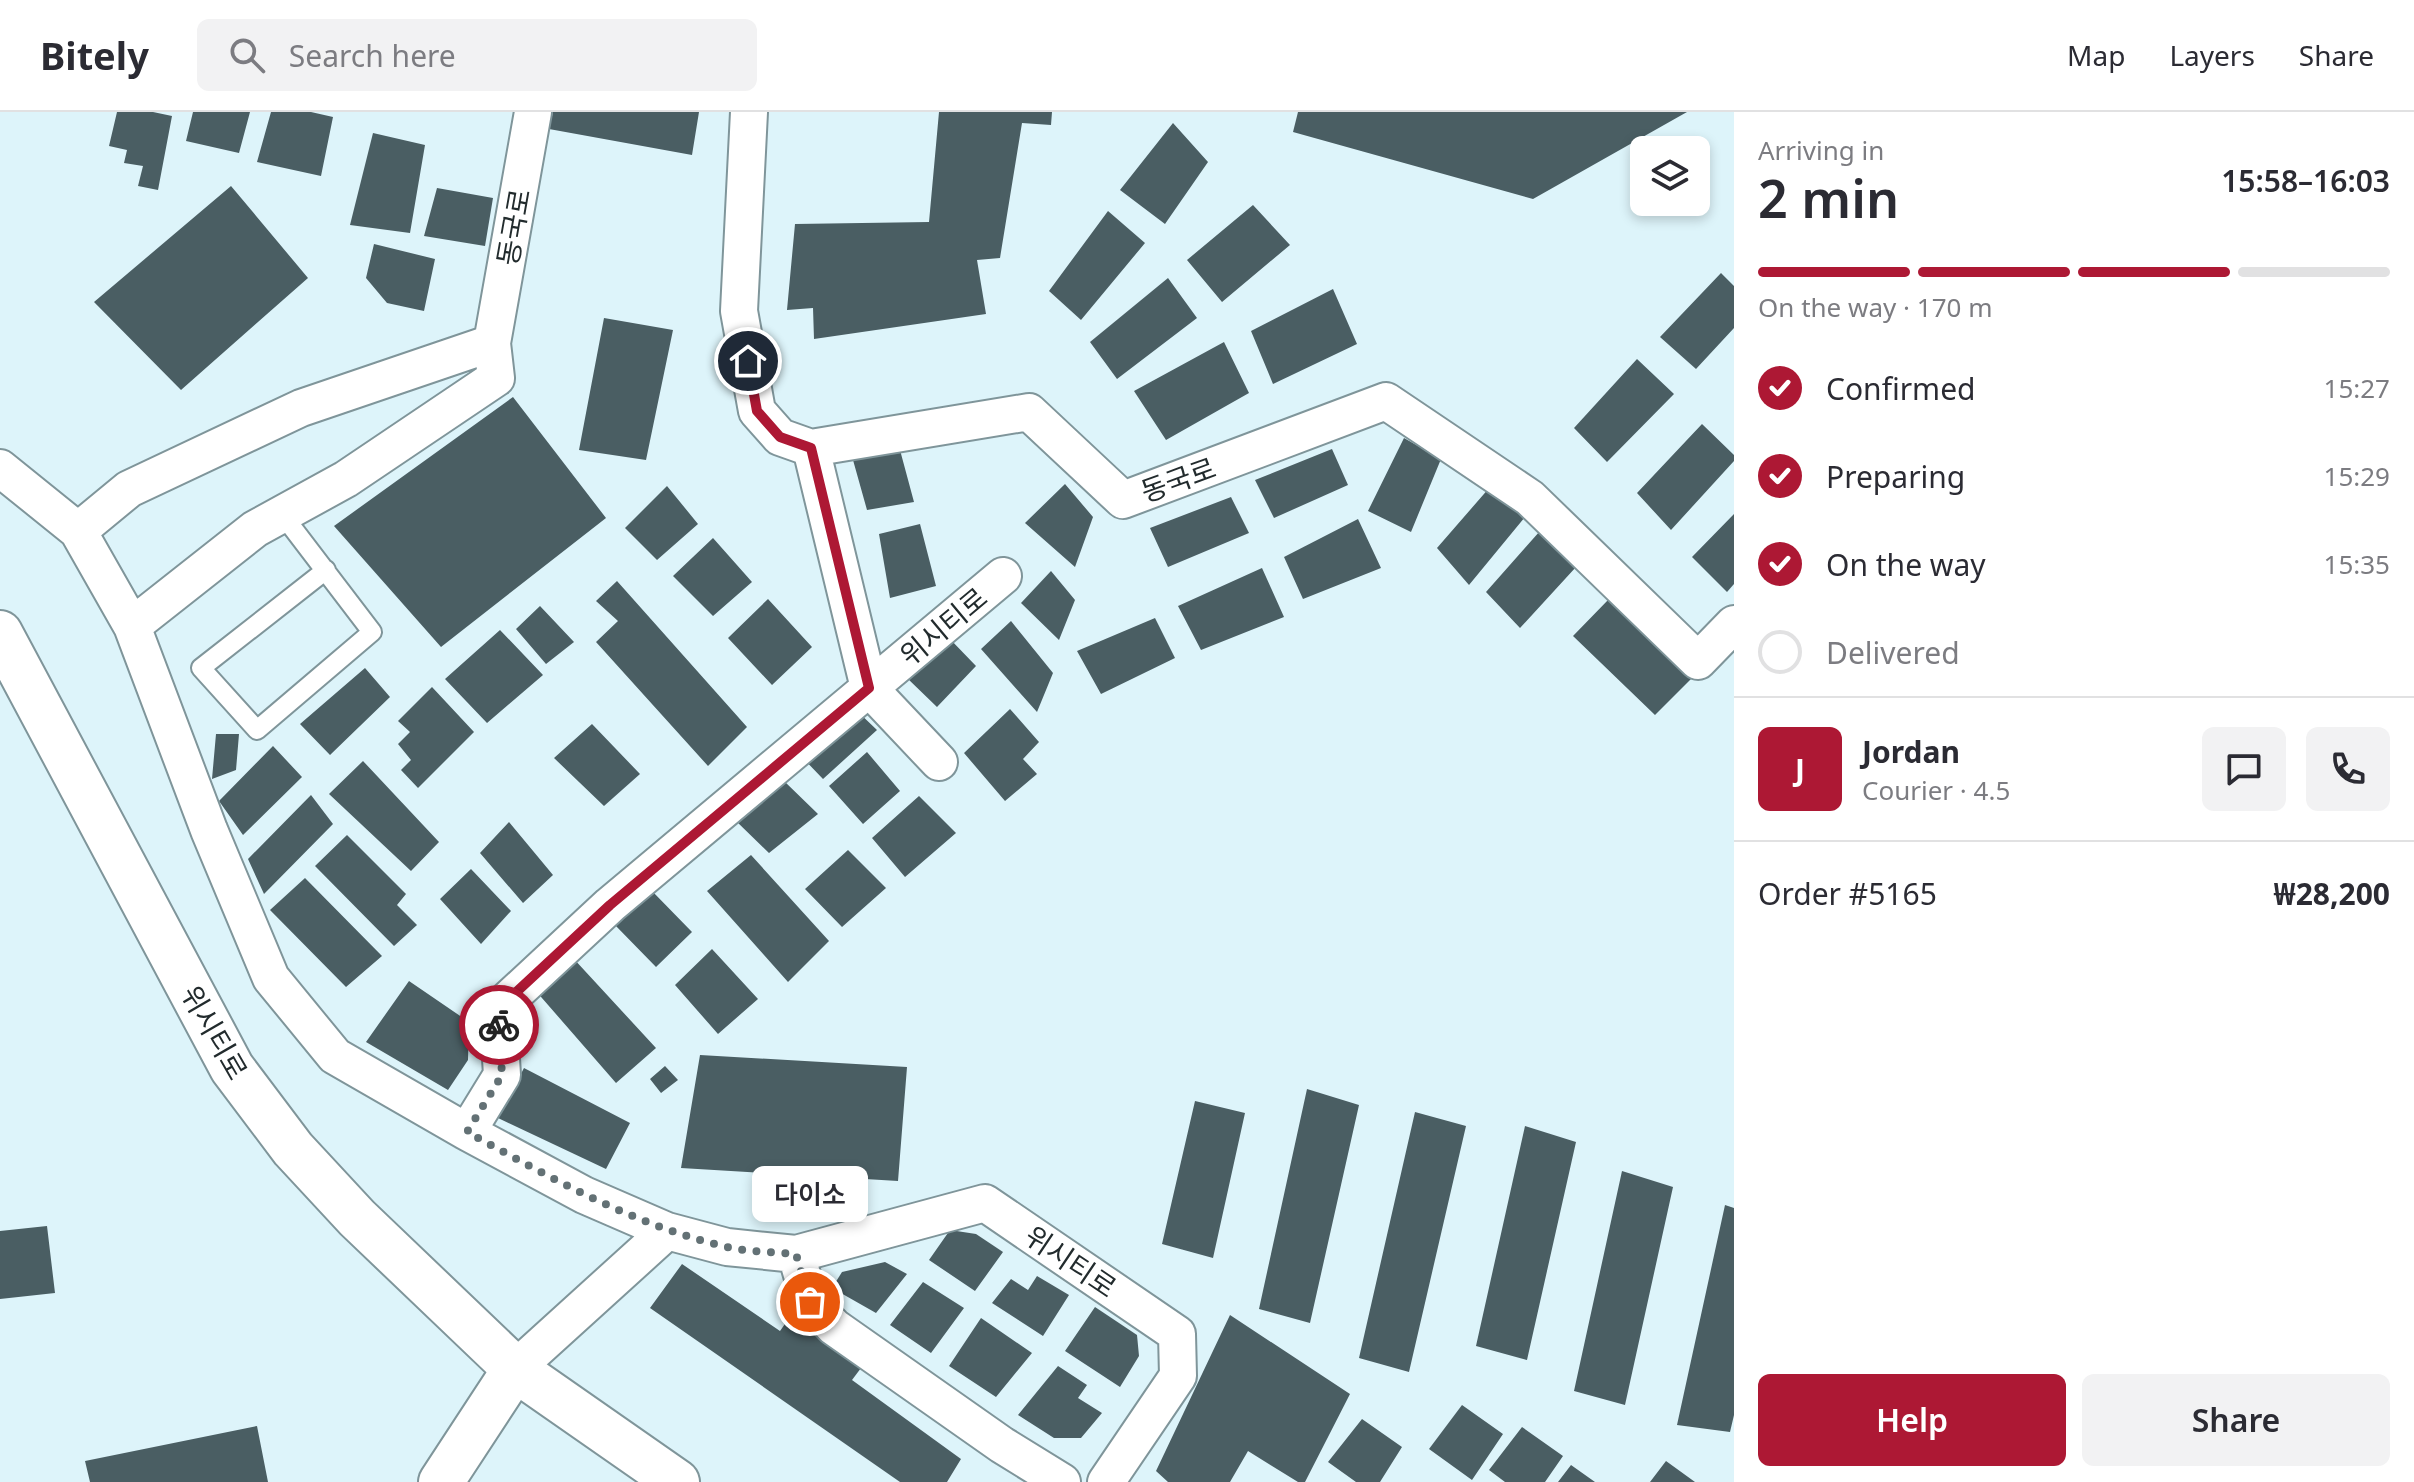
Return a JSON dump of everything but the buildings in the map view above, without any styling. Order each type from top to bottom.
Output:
[{"type":"main road","name":"위시티로","points":[[0,633],[232,1068],[293,1149],[346,1207],[515,1369],[677,1482]]},
{"type":"main road","points":[[441,1482],[515,1369]]},
{"type":"street","name":"동국로","points":[[282,514],[346,479],[496,378],[492,343],[533,112]]},
{"type":"street","points":[[749,112],[739,311],[757,411],[780,437],[811,448],[869,688],[939,762]]},
{"type":"street","points":[[78,531],[129,489],[301,408],[492,343]]},
{"type":"street","name":"동국로","points":[[811,448],[1029,412],[1123,500],[1386,401],[1530,498],[1698,661],[1734,624]]},
{"type":"street","points":[[0,468],[78,531],[132,626],[209,830],[271,978],[335,1056],[467,1132]]},
{"type":"street","points":[[132,626],[255,529],[282,514]]},
{"type":"street","name":"위시티로","points":[[1003,576],[610,905],[498,1009],[502,1075],[467,1132],[584,1195],[667,1231],[727,1247],[796,1254],[985,1203],[1177,1334],[1178,1376],[1106,1482]]},
{"type":"street","points":[[515,1369],[667,1231]]},
{"type":"street","points":[[796,1254],[810,1302],[834,1327],[1002,1445],[1062,1482]]},
{"type":"lane","points":[[282,514],[326,570],[372,632],[257,730],[201,668],[326,570]]},
{"type":"way so far","points":[[499,1025],[502,1075],[467,1132],[584,1195],[667,1231],[727,1247],[796,1254],[810,1302]]},
{"type":"place","name":"다이소","points":[[810,1302]]},
{"type":"route","points":[[499,1025],[498,1009],[610,905],[869,688],[811,448],[780,437],[757,411],[748,361]]}]
